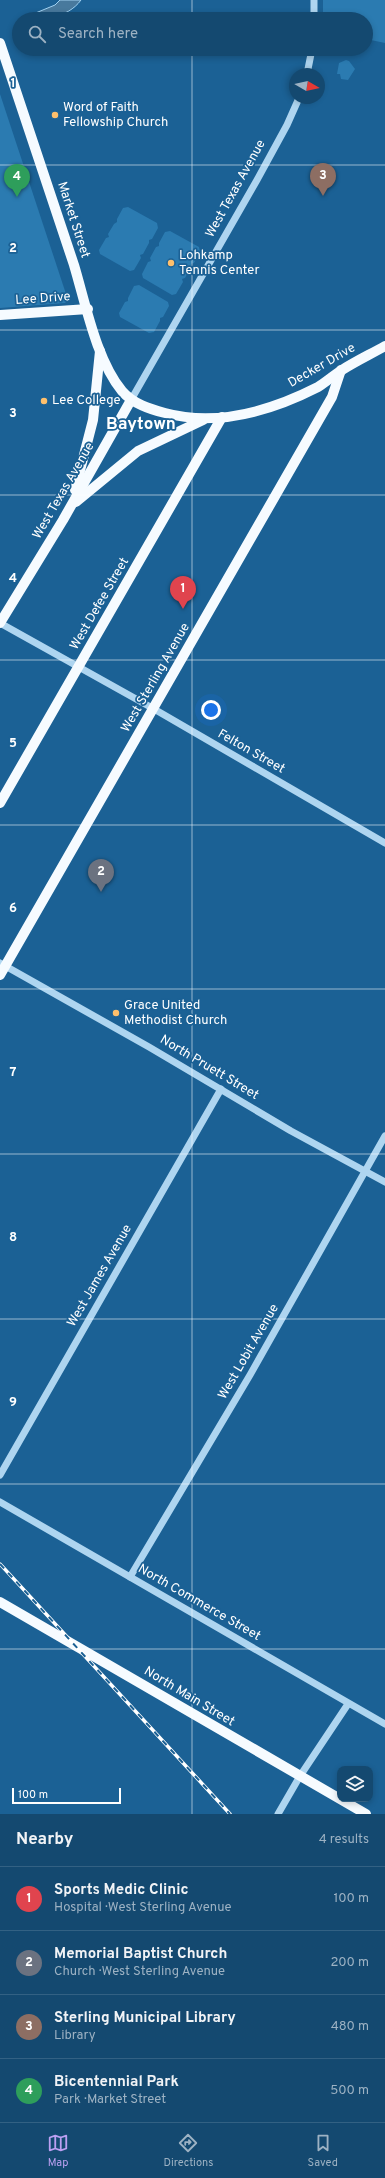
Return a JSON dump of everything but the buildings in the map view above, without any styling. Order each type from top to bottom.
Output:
[{"type":"main road","name":"Market Street","points":[[0,43],[88,309],[100,351],[122,390],[132,400]]},
{"type":"main road","name":"Lee Drive","points":[[0,315],[88,309]]},
{"type":"main road","name":"Decker Drive","points":[[132,400],[157,411],[185,418],[203,420],[222,418],[270,408],[319,386],[341,370],[385,346]]},
{"type":"main road","points":[[69,509],[93,420],[100,351]]},
{"type":"main road","name":"West Sterling Avenue","points":[[2,968],[154,709],[332,397],[341,370]]},
{"type":"main road","name":"West Texas Avenue","points":[[0,623],[69,509],[132,400]]},
{"type":"main road","name":"West Defee Street","points":[[0,803],[222,418]]},
{"type":"main road","points":[[69,509],[101,480],[138,451],[203,420]]},
{"type":"main road","name":"North Main Street","points":[[0,1602],[366,1814]]},
{"type":"street","points":[[314,0],[314,12]]},
{"type":"street","points":[[308,68],[311,56]]},
{"type":"street","name":"West Texas Avenue","points":[[132,400],[257,180],[287,125],[296,104]]},
{"type":"street","name":"Felton Street","points":[[0,623],[79,666],[385,843]]},
{"type":"street","name":"North Pruett Street","points":[[2,968],[221,1089],[364,1172],[385,1182]]},
{"type":"street","name":"West James Avenue","points":[[0,1475],[221,1089]]},
{"type":"street","name":"West Lobit Avenue","points":[[130,1577],[250,1375],[385,1136]]},
{"type":"street","name":"North Commerce Street","points":[[0,1502],[385,1724]]},
{"type":"street","points":[[278,1814],[300,1776],[348,1704]]},
{"type":"shaded area","points":[[60,0],[81,0],[67,12],[38,12],[55,5]]},
{"type":"shaded area","points":[[323,0],[385,0],[385,43],[373,40],[373,12],[323,12]]},
{"type":"shaded area","points":[[346,60],[349,61],[355,69],[348,80],[341,79],[340,74],[337,74],[339,63]]},
{"type":"shaded area","points":[[0,94],[68,300],[65,303],[0,308]]},
{"type":"shaded area","name":"Lohkamp Tennis Center","points":[[128,207],[157,223],[158,228],[152,239],[149,240],[143,254],[140,255],[141,258],[134,270],[130,271],[100,254],[99,250],[106,238],[109,237],[108,234],[117,222],[123,208]]},
{"type":"shaded area","name":"Lohkamp Tennis Center","points":[[170,231],[199,247],[200,252],[194,263],[191,264],[185,278],[182,279],[183,282],[176,294],[172,295],[143,278],[142,274],[148,262],[151,261],[150,258],[156,247],[159,246],[165,232]]},
{"type":"shaded area","name":"Lohkamp Tennis Center","points":[[139,285],[168,302],[169,306],[163,317],[160,318],[154,332],[149,333],[120,317],[119,313],[125,302],[128,301],[134,286]]},
{"type":"railway","points":[[0,1564],[230,1814]]},
{"type":"place","name":"Word of Faith Fellowship Church","points":[[55,115]]},
{"type":"place","name":"Sterling Municipal Library","points":[[323,196]]},
{"type":"place","name":"Bicentennial Park","points":[[17,197]]},
{"type":"place","name":"Lohkamp Tennis Center","points":[[171,263]]},
{"type":"place","name":"Lee College","points":[[44,401]]},
{"type":"place","name":"Sports Medic Clinic","points":[[183,609]]},
{"type":"place","name":"Memorial Baptist Church","points":[[101,892]]},
{"type":"place","name":"Grace United Methodist Church","points":[[116,1013]]},
{"type":"district","name":"Baytown","points":[[141,425]]}]
